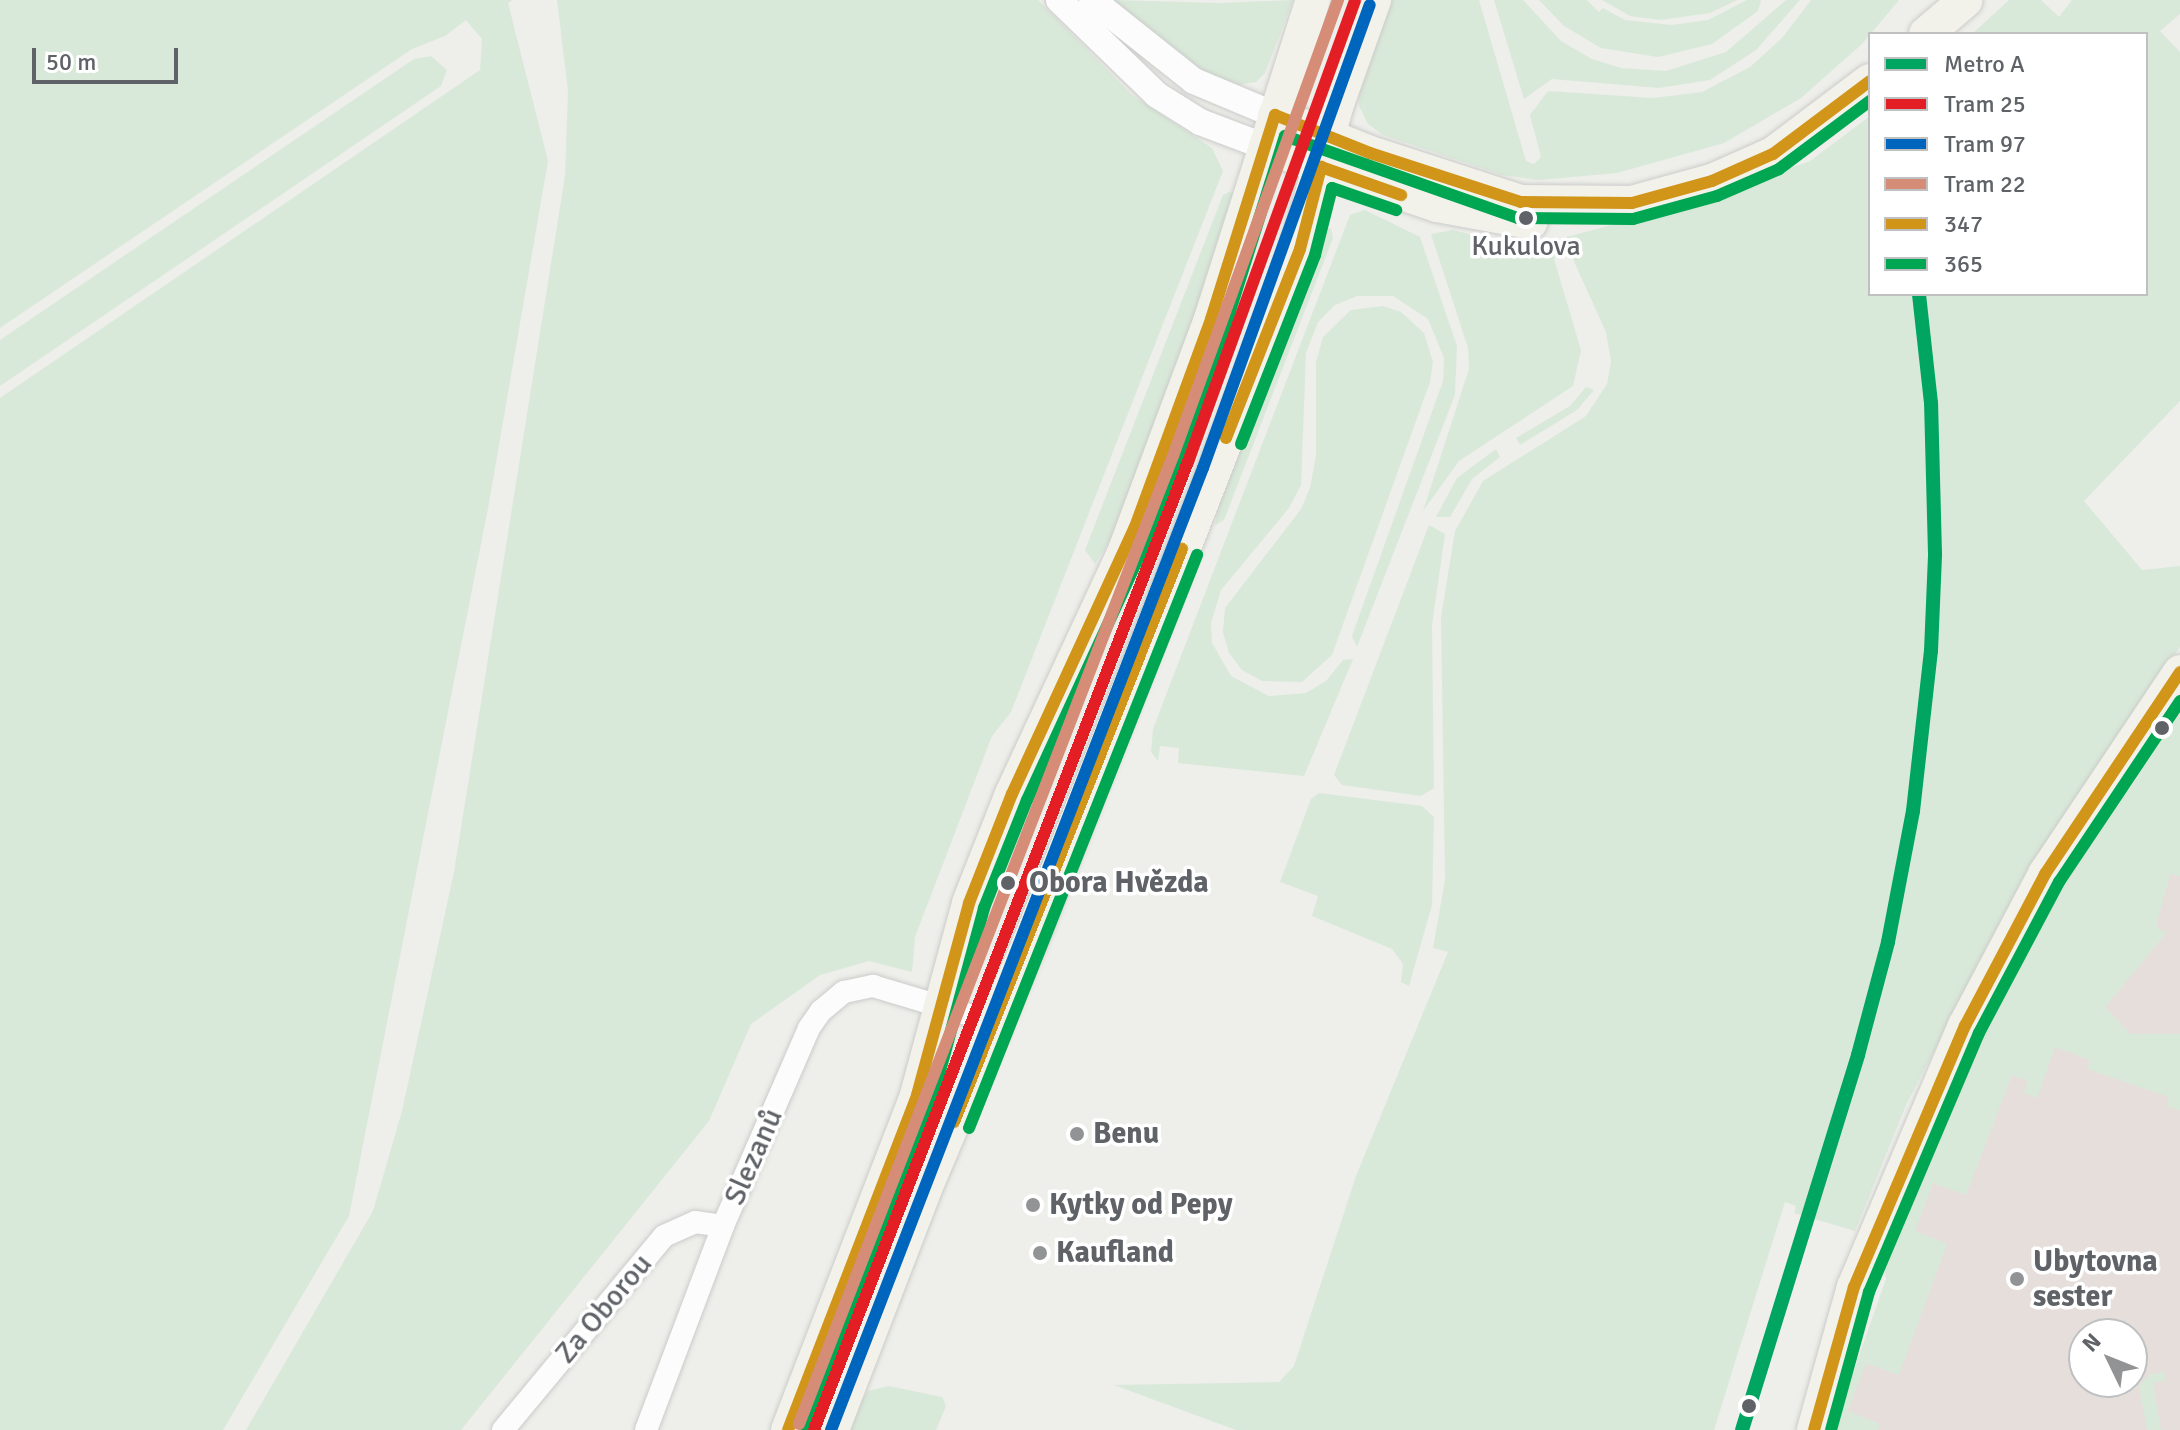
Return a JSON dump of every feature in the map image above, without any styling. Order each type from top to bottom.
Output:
[{"type":"main road","points":[[788,1430],[917,1095],[962,923],[1002,818],[1135,527],[1211,319],[1313,0]]},
{"type":"main road","points":[[832,1430],[1287,284],[1374,0]]},
{"type":"main road","points":[[1928,32],[1966,0]]},
{"type":"main road","points":[[1270,131],[1325,152],[1521,202],[1632,203],[1712,181],[1773,154],[1868,83]]},
{"type":"main road","points":[[1814,1430],[1859,1274],[1965,1026],[2045,874],[2179,674]]},
{"type":"street","points":[[1059,0],[1157,95],[1200,122],[1270,131]]},
{"type":"street","points":[[1092,0],[1184,75],[1270,131]]},
{"type":"street","points":[[1919,32],[1940,0]]},
{"type":"street","name":"Slezanů","points":[[646,1430],[723,1226],[809,1028],[821,1011],[844,992],[867,986],[942,1003],[996,1023]]},
{"type":"street","name":"Za Oborou","points":[[503,1430],[664,1236],[695,1222],[723,1226]]},
{"type":"shaded area","points":[[2180,798],[2180,1430],[1837,1430],[1928,1175],[2008,1036]]},
{"type":"green space","points":[[0,0],[513,0],[508,3],[548,161],[489,503],[349,1216],[223,1430],[0,1430],[0,398],[480,70],[482,39],[466,20],[445,36],[412,49],[0,328]]},
{"type":"green space","points":[[557,0],[1038,0],[1132,95],[1212,148],[1223,171],[1011,712],[992,736],[915,937],[912,972],[869,961],[820,975],[751,1024],[709,1121],[461,1430],[246,1430],[373,1211],[402,1111],[454,872],[565,176],[568,91]]},
{"type":"green space","points":[[1114,0],[1219,3],[1293,0],[1265,73],[1256,82],[1235,85],[1197,70]]},
{"type":"green space","points":[[1392,0],[1479,0],[1526,161],[1534,164],[1541,157],[1530,115],[1548,91],[1653,98],[1702,92],[1750,67],[1783,37],[1811,0],[1899,0],[1872,32],[1868,32],[1862,44],[1801,98],[1724,143],[1617,173],[1539,180],[1502,175],[1383,135],[1368,124],[1359,106],[1359,90]]},
{"type":"green space","points":[[1494,0],[1523,0],[1561,41],[1592,59],[1621,68],[1666,71],[1726,52],[1786,0],[1800,0],[1756,50],[1710,80],[1659,88],[1552,79],[1524,99]]},
{"type":"green space","points":[[1539,0],[1587,0],[1599,12],[1603,8],[1625,20],[1672,25],[1708,20],[1747,0],[1761,0],[1758,11],[1712,44],[1658,57],[1601,48],[1564,26]]},
{"type":"green space","points":[[1602,0],[1737,0],[1710,13],[1660,20],[1630,16]]},
{"type":"green space","points":[[2009,0],[2041,0],[2059,17],[2072,0],[2180,0],[2180,14],[2160,31],[2180,52],[2180,401],[2084,501],[2142,570],[2180,566],[2180,647],[2026,874],[1906,1105],[1855,1231],[1794,1213],[1796,1206],[1785,1202],[1714,1430],[1236,1430],[1114,1385],[1279,1382],[1294,1366],[1356,1176],[1448,952],[1433,948],[1445,880],[1441,617],[1455,531],[1483,481],[1586,416],[1607,384],[1611,362],[1606,332],[1571,255],[1562,251],[1554,259],[1581,350],[1573,386],[1459,461],[1423,511],[1469,369],[1468,348],[1431,234],[1453,230],[1476,236],[1475,241],[1485,243],[1487,239],[1531,249],[1533,240],[1552,241],[1697,202],[1810,161],[1868,118],[1868,296],[2148,296],[2148,32],[1974,32]]},
{"type":"green space","points":[[431,56],[447,70],[441,86],[0,386],[0,340],[414,59]]},
{"type":"green space","points":[[1229,192],[1240,195],[1132,504],[1095,564],[1085,550],[1223,195]]},
{"type":"green space","points":[[1365,210],[1420,237],[1457,346],[1455,395],[1357,647],[1352,636],[1443,381],[1444,358],[1428,319],[1393,296],[1357,296],[1335,305],[1318,322],[1306,353],[1301,485],[1289,508],[1221,590],[1211,623],[1212,643],[1231,676],[1269,696],[1306,693],[1326,681],[1343,660],[1353,659],[1304,776],[1178,763],[1179,748],[1160,746],[1158,761],[1151,752],[1153,729],[1350,215]]},
{"type":"green space","points":[[1320,224],[1331,229],[1333,238],[1224,520],[1215,525],[1222,485]]},
{"type":"green space","points":[[1383,306],[1401,312],[1424,333],[1433,362],[1430,382],[1332,655],[1302,682],[1262,681],[1242,670],[1229,653],[1223,632],[1225,608],[1301,509],[1310,488],[1316,456],[1316,362],[1323,337],[1351,310]]},
{"type":"green space","points":[[1586,387],[1594,390],[1577,410],[1520,445],[1516,438],[1570,406]]},
{"type":"green space","points":[[1496,449],[1500,457],[1472,479],[1450,517],[1436,517],[1457,478]]},
{"type":"green space","points":[[1429,525],[1445,534],[1432,625],[1434,788],[1421,796],[1342,785],[1334,775]]},
{"type":"green space","points":[[2180,712],[2180,876],[2170,874],[2156,927],[2166,933],[2105,1007],[2130,1034],[2180,1034],[2180,1110],[2167,1106],[2169,1097],[2087,1069],[2090,1060],[2055,1047],[2037,1098],[2024,1093],[2028,1081],[2012,1075],[1966,1195],[1933,1183],[1915,1231],[1947,1244],[1899,1375],[1866,1363],[1848,1411],[1880,1424],[1878,1430],[1833,1430],[1886,1279],[1882,1260],[1948,1099],[2043,917],[2122,789],[2128,791]]},
{"type":"green space","points":[[1319,793],[1422,806],[1434,817],[1432,905],[1409,986],[1401,982],[1403,964],[1392,949],[1312,916],[1318,896],[1280,882],[1311,799]]},
{"type":"green space","points":[[2165,1372],[2166,1380],[2153,1383],[2161,1430],[2147,1430],[2141,1398],[2148,1398],[2150,1374]]},
{"type":"green space","points":[[889,1386],[942,1397],[946,1406],[936,1430],[843,1430],[868,1391]]},
{"type":"metro line","name":"A","points":[[1742,1430],[1858,1055],[1888,942],[1913,811],[1931,651],[1935,554],[1931,403],[1919,296]]},
{"type":"tram line","name":"22","points":[[799,1424],[1173,456],[1338,0]]},
{"type":"tram line","name":"25","points":[[814,1430],[1188,462],[1355,0]]},
{"type":"tram line","name":"97","points":[[831,1430],[1203,468],[1370,5]]},
{"type":"transit line","name":"347","points":[[788,1430],[917,1095],[969,903],[1012,794],[1135,527],[1211,319],[1275,115],[1370,153],[1521,202],[1632,203],[1712,181],[1773,154],[1868,83]]},
{"type":"transit line","name":"365","points":[[805,1430],[932,1101],[984,908],[1027,800],[1150,532],[1226,324],[1285,136],[1518,218],[1633,219],[1717,196],[1779,169],[1868,102]]},
{"type":"transit line","name":"347","points":[[1226,438],[1300,249],[1321,167],[1401,195]]},
{"type":"transit line","name":"365","points":[[1241,444],[1315,255],[1332,188],[1396,210]]},
{"type":"transit line","name":"347","points":[[954,1122],[1182,549]]},
{"type":"transit line","name":"365","points":[[969,1128],[1197,555]]},
{"type":"transit line","name":"347","points":[[1814,1430],[1854,1287],[1965,1026],[2045,874],[2180,672]]},
{"type":"transit line","name":"365","points":[[1831,1430],[1869,1292],[1979,1033],[2059,882],[2180,701]]},
{"type":"place","name":"Kukulova","points":[[1526,218]]},
{"type":"place","name":"Obora Hvězda","points":[[1008,883]]},
{"type":"place","name":"Benu","points":[[1077,1134]]},
{"type":"place","name":"Kytky od Pepy","points":[[1033,1205]]},
{"type":"place","name":"Kaufland","points":[[1040,1253]]},
{"type":"place","name":"Ubytovna sester","points":[[2017,1279]]}]
